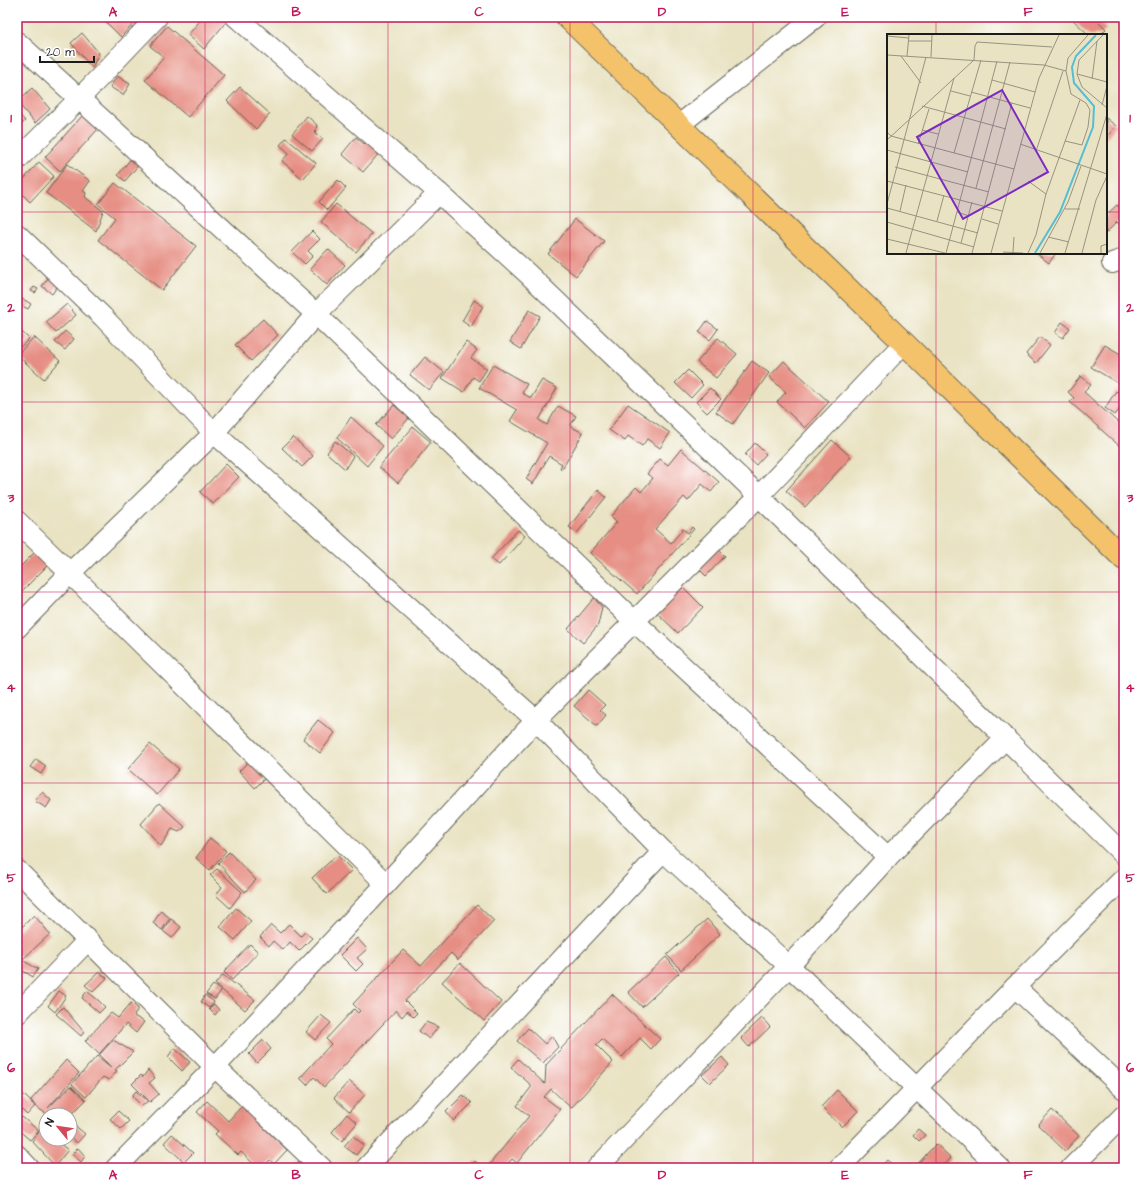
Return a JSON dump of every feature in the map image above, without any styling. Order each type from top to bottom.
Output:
[{"type":"highway","points":[[567,17],[904,343],[1124,559]]},
{"type":"street","points":[[17,160],[79,99],[157,17]]},
{"type":"street","points":[[236,17],[439,193],[528,274],[759,496],[1124,855]]},
{"type":"street","points":[[679,125],[816,17]]},
{"type":"street","points":[[17,42],[316,314],[634,621],[888,857]]},
{"type":"street","points":[[17,628],[70,572],[214,433],[316,314],[439,193]]},
{"type":"street","points":[[17,234],[103,317],[214,433],[536,720],[664,851],[789,966],[1000,1168]]},
{"type":"street","points":[[116,1168],[215,1067],[386,884],[536,720],[759,496],[904,343]]},
{"type":"street","points":[[17,521],[386,884]]},
{"type":"street","points":[[597,1168],[789,966],[888,857],[1006,738]]},
{"type":"street","points":[[366,1168],[664,851]]},
{"type":"street","points":[[17,870],[215,1067],[322,1168]]},
{"type":"street","points":[[839,1168],[1015,987],[1124,878]]},
{"type":"street","points":[[17,1014],[88,940]]},
{"type":"street","points":[[1015,987],[1124,1089]]},
{"type":"street","points":[[1071,1168],[1124,1115]]},
{"type":"street","points":[[17,1155],[30,1168]]},
{"type":"building","points":[[101,17],[140,17],[121,37]]},
{"type":"building","points":[[203,17],[230,17],[204,49],[188,35]]},
{"type":"building","points":[[1070,17],[1099,17],[1097,20],[1106,29],[1101,34],[1088,34]]},
{"type":"building","points":[[167,26],[224,75],[188,117],[145,80],[164,57],[150,46]]},
{"type":"building","points":[[82,33],[99,53],[92,68],[71,43]]},
{"type":"building","points":[[117,76],[130,84],[123,95],[110,87]]},
{"type":"building","points":[[240,87],[270,114],[256,129],[227,101]]},
{"type":"building","points":[[32,88],[50,109],[35,123],[17,102]]},
{"type":"building","points":[[17,112],[25,121],[17,128]]},
{"type":"building","points":[[84,114],[99,128],[60,171],[45,157]]},
{"type":"building","points":[[307,116],[317,125],[315,133],[323,139],[312,151],[292,134]]},
{"type":"building","points":[[1107,119],[1116,126],[1107,137]]},
{"type":"building","points":[[356,137],[364,144],[368,140],[381,151],[363,172],[342,154]]},
{"type":"building","points":[[286,138],[316,163],[303,179],[282,161],[289,153],[280,145]]},
{"type":"building","points":[[133,156],[141,162],[125,181],[118,175]]},
{"type":"building","points":[[39,162],[54,176],[30,202],[17,189],[17,187]]},
{"type":"building","points":[[67,164],[90,181],[83,191],[86,193],[85,197],[103,211],[96,231],[46,193]]},
{"type":"building","points":[[338,180],[346,188],[327,210],[319,202]]},
{"type":"building","points":[[115,183],[196,246],[162,290],[98,240],[115,218],[98,204]]},
{"type":"building","points":[[336,204],[372,234],[356,252],[321,222]]},
{"type":"building","points":[[1117,205],[1124,213],[1124,229],[1117,222],[1107,232],[1107,214]]},
{"type":"building","points":[[575,219],[604,241],[576,276],[548,254]]},
{"type":"building","points":[[312,231],[320,239],[308,251],[313,256],[305,264],[292,252]]},
{"type":"building","points":[[328,249],[345,265],[327,285],[310,269]]},
{"type":"building","points":[[1037,254],[1055,254],[1049,263]]},
{"type":"building","points":[[49,277],[59,284],[52,294],[42,286]]},
{"type":"building","points":[[34,287],[38,289],[35,293],[31,291]]},
{"type":"building","points":[[23,299],[31,304],[28,309],[20,305]]},
{"type":"building","points":[[474,300],[483,306],[471,327],[462,321]]},
{"type":"building","points":[[67,304],[76,315],[56,333],[46,322]]},
{"type":"building","points":[[529,310],[540,316],[521,349],[510,342]]},
{"type":"building","points":[[263,319],[278,335],[251,361],[235,345]]},
{"type":"building","points":[[707,321],[718,329],[710,340],[699,332]]},
{"type":"building","points":[[1062,322],[1070,328],[1063,338],[1055,333]]},
{"type":"building","points":[[17,327],[29,339],[17,350]]},
{"type":"building","points":[[65,331],[74,339],[65,350],[55,342]]},
{"type":"building","points":[[34,337],[60,361],[44,379],[17,355]]},
{"type":"building","points":[[1040,337],[1050,345],[1036,363],[1026,354]]},
{"type":"building","points":[[718,338],[737,354],[716,378],[697,362]]},
{"type":"building","points":[[466,342],[477,350],[471,358],[487,369],[479,381],[473,377],[464,392],[442,378]]},
{"type":"building","points":[[1105,345],[1124,356],[1124,387],[1091,367]]},
{"type":"building","points":[[425,357],[444,372],[429,390],[410,375]]},
{"type":"building","points":[[752,361],[769,373],[733,424],[716,412]]},
{"type":"building","points":[[784,361],[829,402],[805,428],[777,402],[786,392],[769,377]]},
{"type":"building","points":[[493,365],[527,384],[522,393],[531,398],[542,380],[557,388],[539,420],[547,425],[558,406],[576,416],[570,426],[583,433],[562,469],[560,468],[562,464],[549,456],[533,484],[526,479],[547,443],[510,421],[517,410],[479,388]]},
{"type":"building","points":[[688,370],[703,385],[691,398],[675,383]]},
{"type":"building","points":[[1081,376],[1091,385],[1084,392],[1124,428],[1124,450],[1070,402],[1074,398],[1068,392]]},
{"type":"building","points":[[710,388],[721,399],[707,413],[696,402]]},
{"type":"building","points":[[1116,391],[1124,396],[1124,403],[1115,415],[1105,408]]},
{"type":"building","points":[[628,404],[670,433],[660,448],[647,439],[642,446],[628,436],[625,441],[609,430]]},
{"type":"building","points":[[394,405],[409,418],[391,439],[376,425]]},
{"type":"building","points":[[351,417],[383,446],[367,466],[337,438]]},
{"type":"building","points":[[413,427],[431,442],[398,483],[379,467]]},
{"type":"building","points":[[293,437],[313,456],[302,467],[282,448]]},
{"type":"building","points":[[832,440],[851,457],[805,507],[786,491]]},
{"type":"building","points":[[335,441],[353,456],[345,469],[327,453]]},
{"type":"building","points":[[755,443],[766,454],[756,465],[745,455]]},
{"type":"building","points":[[681,449],[719,482],[711,492],[702,484],[688,501],[684,497],[655,529],[671,543],[683,529],[688,533],[692,527],[694,529],[637,594],[590,553],[617,522],[611,516],[636,487],[641,492],[653,478],[647,474],[660,459],[668,465]]},
{"type":"building","points":[[226,464],[239,477],[213,504],[200,492]]},
{"type":"building","points":[[598,490],[606,497],[577,533],[569,527]]},
{"type":"building","points":[[518,530],[525,536],[499,565],[491,559]]},
{"type":"building","points":[[716,547],[725,556],[706,576],[697,567]]},
{"type":"building","points":[[35,552],[48,565],[19,594],[17,592],[17,570]]},
{"type":"building","points":[[682,586],[703,607],[678,633],[656,612]]},
{"type":"building","points":[[594,598],[602,607],[598,625],[583,643],[568,629]]},
{"type":"building","points":[[588,690],[605,705],[600,710],[606,715],[597,726],[574,706]]},
{"type":"building","points":[[318,720],[335,733],[320,753],[303,739]]},
{"type":"building","points":[[150,744],[179,769],[157,795],[128,769]]},
{"type":"building","points":[[252,758],[268,775],[255,788],[239,771]]},
{"type":"building","points":[[36,759],[46,766],[41,774],[30,767]]},
{"type":"building","points":[[42,792],[51,800],[46,808],[35,801]]},
{"type":"building","points":[[159,803],[185,827],[179,832],[172,829],[161,846],[141,824]]},
{"type":"building","points":[[210,838],[226,851],[210,870],[196,858]]},
{"type":"building","points":[[229,852],[256,880],[245,892],[218,863]]},
{"type":"building","points":[[337,855],[352,870],[327,894],[312,878]]},
{"type":"building","points":[[217,869],[242,892],[230,908],[216,895],[222,887],[210,875]]},
{"type":"building","points":[[477,905],[494,921],[458,960],[451,953],[405,1001],[417,1013],[413,1017],[407,1011],[402,1017],[396,1010],[324,1087],[314,1077],[307,1085],[300,1078],[331,1044],[326,1039],[354,1009],[358,1013],[360,1011],[353,1004],[403,950],[421,966]]},
{"type":"building","points":[[236,908],[251,921],[235,940],[220,927]]},
{"type":"building","points":[[161,911],[170,918],[162,930],[153,923]]},
{"type":"building","points":[[34,915],[50,934],[23,959],[17,953],[17,932]]},
{"type":"building","points":[[171,919],[181,927],[172,938],[163,931]]},
{"type":"building","points":[[707,919],[720,934],[681,970],[667,955]]},
{"type":"building","points":[[289,924],[301,936],[305,932],[312,938],[299,951],[290,942],[283,950],[273,941],[269,946],[260,937],[271,925],[280,933]]},
{"type":"building","points":[[357,938],[367,949],[357,958],[363,964],[356,971],[340,955]]},
{"type":"building","points":[[250,944],[258,952],[232,980],[224,972]]},
{"type":"building","points":[[666,957],[679,973],[642,1007],[628,992]]},
{"type":"building","points":[[22,960],[38,969],[33,977],[17,967]]},
{"type":"building","points":[[460,963],[501,1002],[484,1021],[442,982]]},
{"type":"building","points":[[99,972],[107,978],[93,992],[85,985]]},
{"type":"building","points":[[223,975],[255,1000],[245,1010],[215,984]]},
{"type":"building","points":[[213,985],[221,991],[215,999],[206,994]]},
{"type":"building","points":[[59,991],[66,996],[55,1012],[48,1006]]},
{"type":"building","points":[[87,991],[105,1007],[99,1013],[82,998]]},
{"type":"building","points":[[612,994],[660,1039],[651,1049],[640,1038],[622,1057],[602,1039],[596,1045],[613,1062],[571,1108],[551,1089],[544,1097],[560,1109],[517,1163],[512,1159],[504,1168],[493,1168],[489,1165],[529,1116],[517,1106],[532,1086],[511,1067],[518,1059],[545,1084],[546,1065]]},
{"type":"building","points":[[205,995],[214,1002],[209,1008],[201,1002]]},
{"type":"building","points":[[131,1003],[138,1008],[134,1016],[144,1022],[136,1033],[126,1024],[99,1054],[85,1041],[111,1013],[118,1018]]},
{"type":"building","points":[[214,1004],[219,1010],[215,1015],[209,1009]]},
{"type":"building","points":[[63,1007],[84,1032],[81,1036],[56,1014]]},
{"type":"building","points":[[321,1015],[331,1023],[315,1040],[306,1032]]},
{"type":"building","points":[[762,1018],[770,1027],[749,1047],[741,1038]]},
{"type":"building","points":[[426,1022],[438,1027],[429,1039],[419,1031]]},
{"type":"building","points":[[528,1028],[545,1044],[552,1036],[558,1047],[543,1063],[517,1041]]},
{"type":"building","points":[[113,1040],[133,1052],[115,1070],[117,1071],[109,1080],[103,1077],[86,1097],[72,1084],[97,1056],[111,1067],[99,1055]]},
{"type":"building","points":[[263,1040],[271,1049],[257,1063],[249,1054]]},
{"type":"building","points":[[174,1048],[190,1062],[182,1071],[168,1057]]},
{"type":"building","points":[[722,1057],[729,1065],[710,1083],[702,1075]]},
{"type":"building","points":[[66,1060],[79,1073],[49,1107],[38,1108],[31,1100]]},
{"type":"building","points":[[148,1070],[155,1078],[149,1083],[159,1094],[150,1102],[132,1084],[141,1075],[143,1077]]},
{"type":"building","points":[[349,1081],[365,1095],[349,1112],[334,1098]]},
{"type":"building","points":[[71,1086],[86,1100],[78,1108],[49,1107]]},
{"type":"building","points":[[17,1088],[35,1106],[27,1115],[17,1105]]},
{"type":"building","points":[[837,1090],[858,1111],[842,1127],[821,1107]]},
{"type":"building","points":[[136,1091],[148,1101],[142,1106],[132,1096]]},
{"type":"building","points":[[463,1095],[472,1103],[454,1121],[446,1112]]},
{"type":"building","points":[[207,1101],[228,1121],[242,1106],[287,1150],[274,1164],[270,1160],[262,1168],[258,1168],[241,1152],[238,1155],[215,1134],[218,1131],[197,1112]]},
{"type":"building","points":[[1052,1110],[1079,1136],[1065,1151],[1038,1125]]},
{"type":"building","points":[[118,1111],[129,1121],[121,1129],[110,1119]]},
{"type":"building","points":[[347,1114],[357,1123],[342,1141],[332,1132]]},
{"type":"building","points":[[22,1117],[38,1130],[38,1132],[30,1140],[17,1129],[17,1122]]},
{"type":"building","points":[[78,1128],[85,1134],[78,1142]]},
{"type":"building","points":[[918,1129],[925,1135],[919,1141],[913,1135]]},
{"type":"building","points":[[38,1133],[38,1147],[64,1147],[68,1150],[55,1166],[32,1141]]},
{"type":"building","points":[[172,1134],[193,1153],[184,1162],[164,1143]]},
{"type":"building","points":[[353,1136],[364,1145],[356,1155],[344,1146]]},
{"type":"building","points":[[936,1144],[951,1158],[942,1168],[914,1168]]},
{"type":"building","points":[[78,1148],[85,1156],[81,1162],[72,1154]]},
{"type":"building","points":[[887,1160],[896,1168],[880,1168]]},
{"type":"building","points":[[299,1161],[307,1168],[294,1168]]},
{"type":"building","points":[[475,1161],[483,1168],[469,1168]]}]
